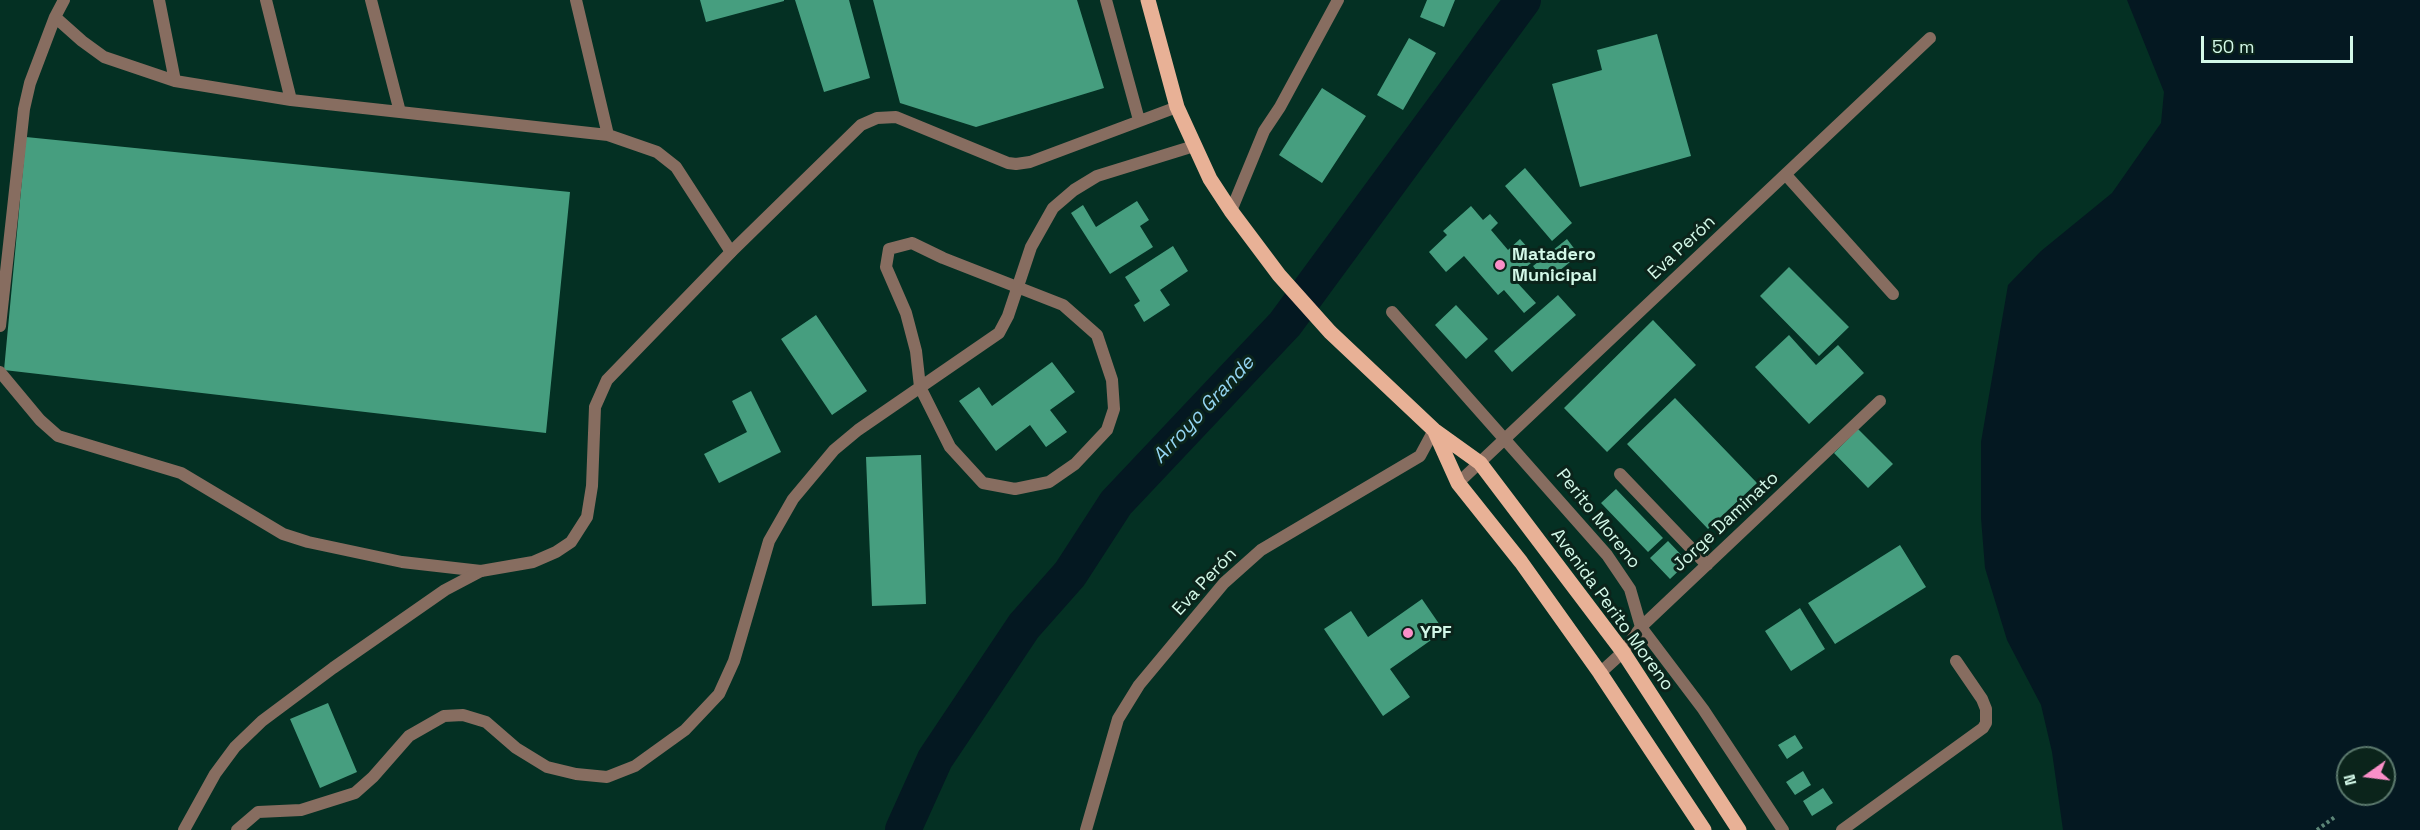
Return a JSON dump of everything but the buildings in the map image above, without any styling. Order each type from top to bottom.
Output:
[{"type":"main road","points":[[1148,0],[1177,107],[1210,179],[1231,211]]},
{"type":"main road","name":"Avenida Perito Moreno","points":[[1231,211],[1279,275],[1330,332],[1434,430],[1480,463],[1623,652],[1739,830]]},
{"type":"main road","name":"Avenida Perito Moreno","points":[[1434,430],[1458,483],[1521,562],[1600,673],[1704,830]]},
{"type":"street","points":[[0,326],[24,109],[30,83],[55,17],[64,0]]},
{"type":"street","points":[[159,0],[176,81]]},
{"type":"street","points":[[266,0],[291,100]]},
{"type":"street","points":[[371,0],[400,112]]},
{"type":"street","points":[[576,0],[608,135]]},
{"type":"street","points":[[1106,0],[1139,120]]},
{"type":"street","points":[[1231,211],[1264,131],[1281,107],[1338,0]]},
{"type":"street","points":[[55,17],[104,57],[176,81],[291,100],[608,135],[657,152],[676,167],[731,252]]},
{"type":"street","name":"Eva Perón","points":[[1458,483],[1930,38]]},
{"type":"street","points":[[0,372],[40,420],[58,436],[181,473],[283,534],[308,543],[402,562],[481,571],[533,562],[556,552],[571,542],[587,517],[592,486],[596,407],[607,380],[731,252],[861,125],[878,118],[896,117],[1008,163],[1016,164],[1030,162],[1177,107]]},
{"type":"street","points":[[237,830],[258,812],[301,810],[356,793],[409,736],[444,716],[464,715],[486,722],[516,748],[547,766],[576,774],[607,777],[635,766],[685,730],[719,694],[734,662],[769,541],[793,499],[834,450],[858,430],[999,333],[1008,316],[1016,287],[1032,247],[1053,208],[1074,189],[1097,176],[1194,146]]},
{"type":"street","points":[[1786,175],[1893,294]]},
{"type":"street","points":[[912,243],[1063,305],[1097,335],[1112,380],[1114,409],[1107,430],[1075,464],[1049,483],[1015,489],[982,483],[950,447],[920,387],[916,351],[909,322],[886,267],[889,249],[912,243]]},
{"type":"street","name":"Perito Moreno","points":[[1392,312],[1607,555],[1630,589],[1641,627],[1703,708],[1783,830]]},
{"type":"street","name":"Jorge Daminato","points":[[1600,673],[1623,652],[1641,627],[1880,401]]},
{"type":"street","name":"Eva Perón","points":[[1086,830],[1118,719],[1139,686],[1224,584],[1261,550],[1420,456],[1434,430]]},
{"type":"street","points":[[1620,474],[1707,565]]},
{"type":"street","points":[[184,830],[215,774],[235,747],[262,721],[445,590],[481,571]]},
{"type":"street","points":[[1842,830],[1983,728],[1986,723],[1986,709],[1982,699],[1956,661]]},
{"type":"path","points":[[2318,830],[2335,817]]},
{"type":"water","points":[[2127,0],[2420,0],[2420,830],[2063,830],[2052,752],[2041,705],[2007,640],[1985,568],[1981,518],[1981,442],[2008,285],[2041,251],[2112,193],[2161,123],[2164,92]]},
{"type":"waterway","name":"Arroyo Grande","points":[[903,830],[935,759],[1024,626],[1070,574],[1116,503],[1285,324],[1523,0]]},
{"type":"place","name":"Matadero Municipal","points":[[1500,265]]},
{"type":"place","name":"YPF","points":[[1408,633]]}]
